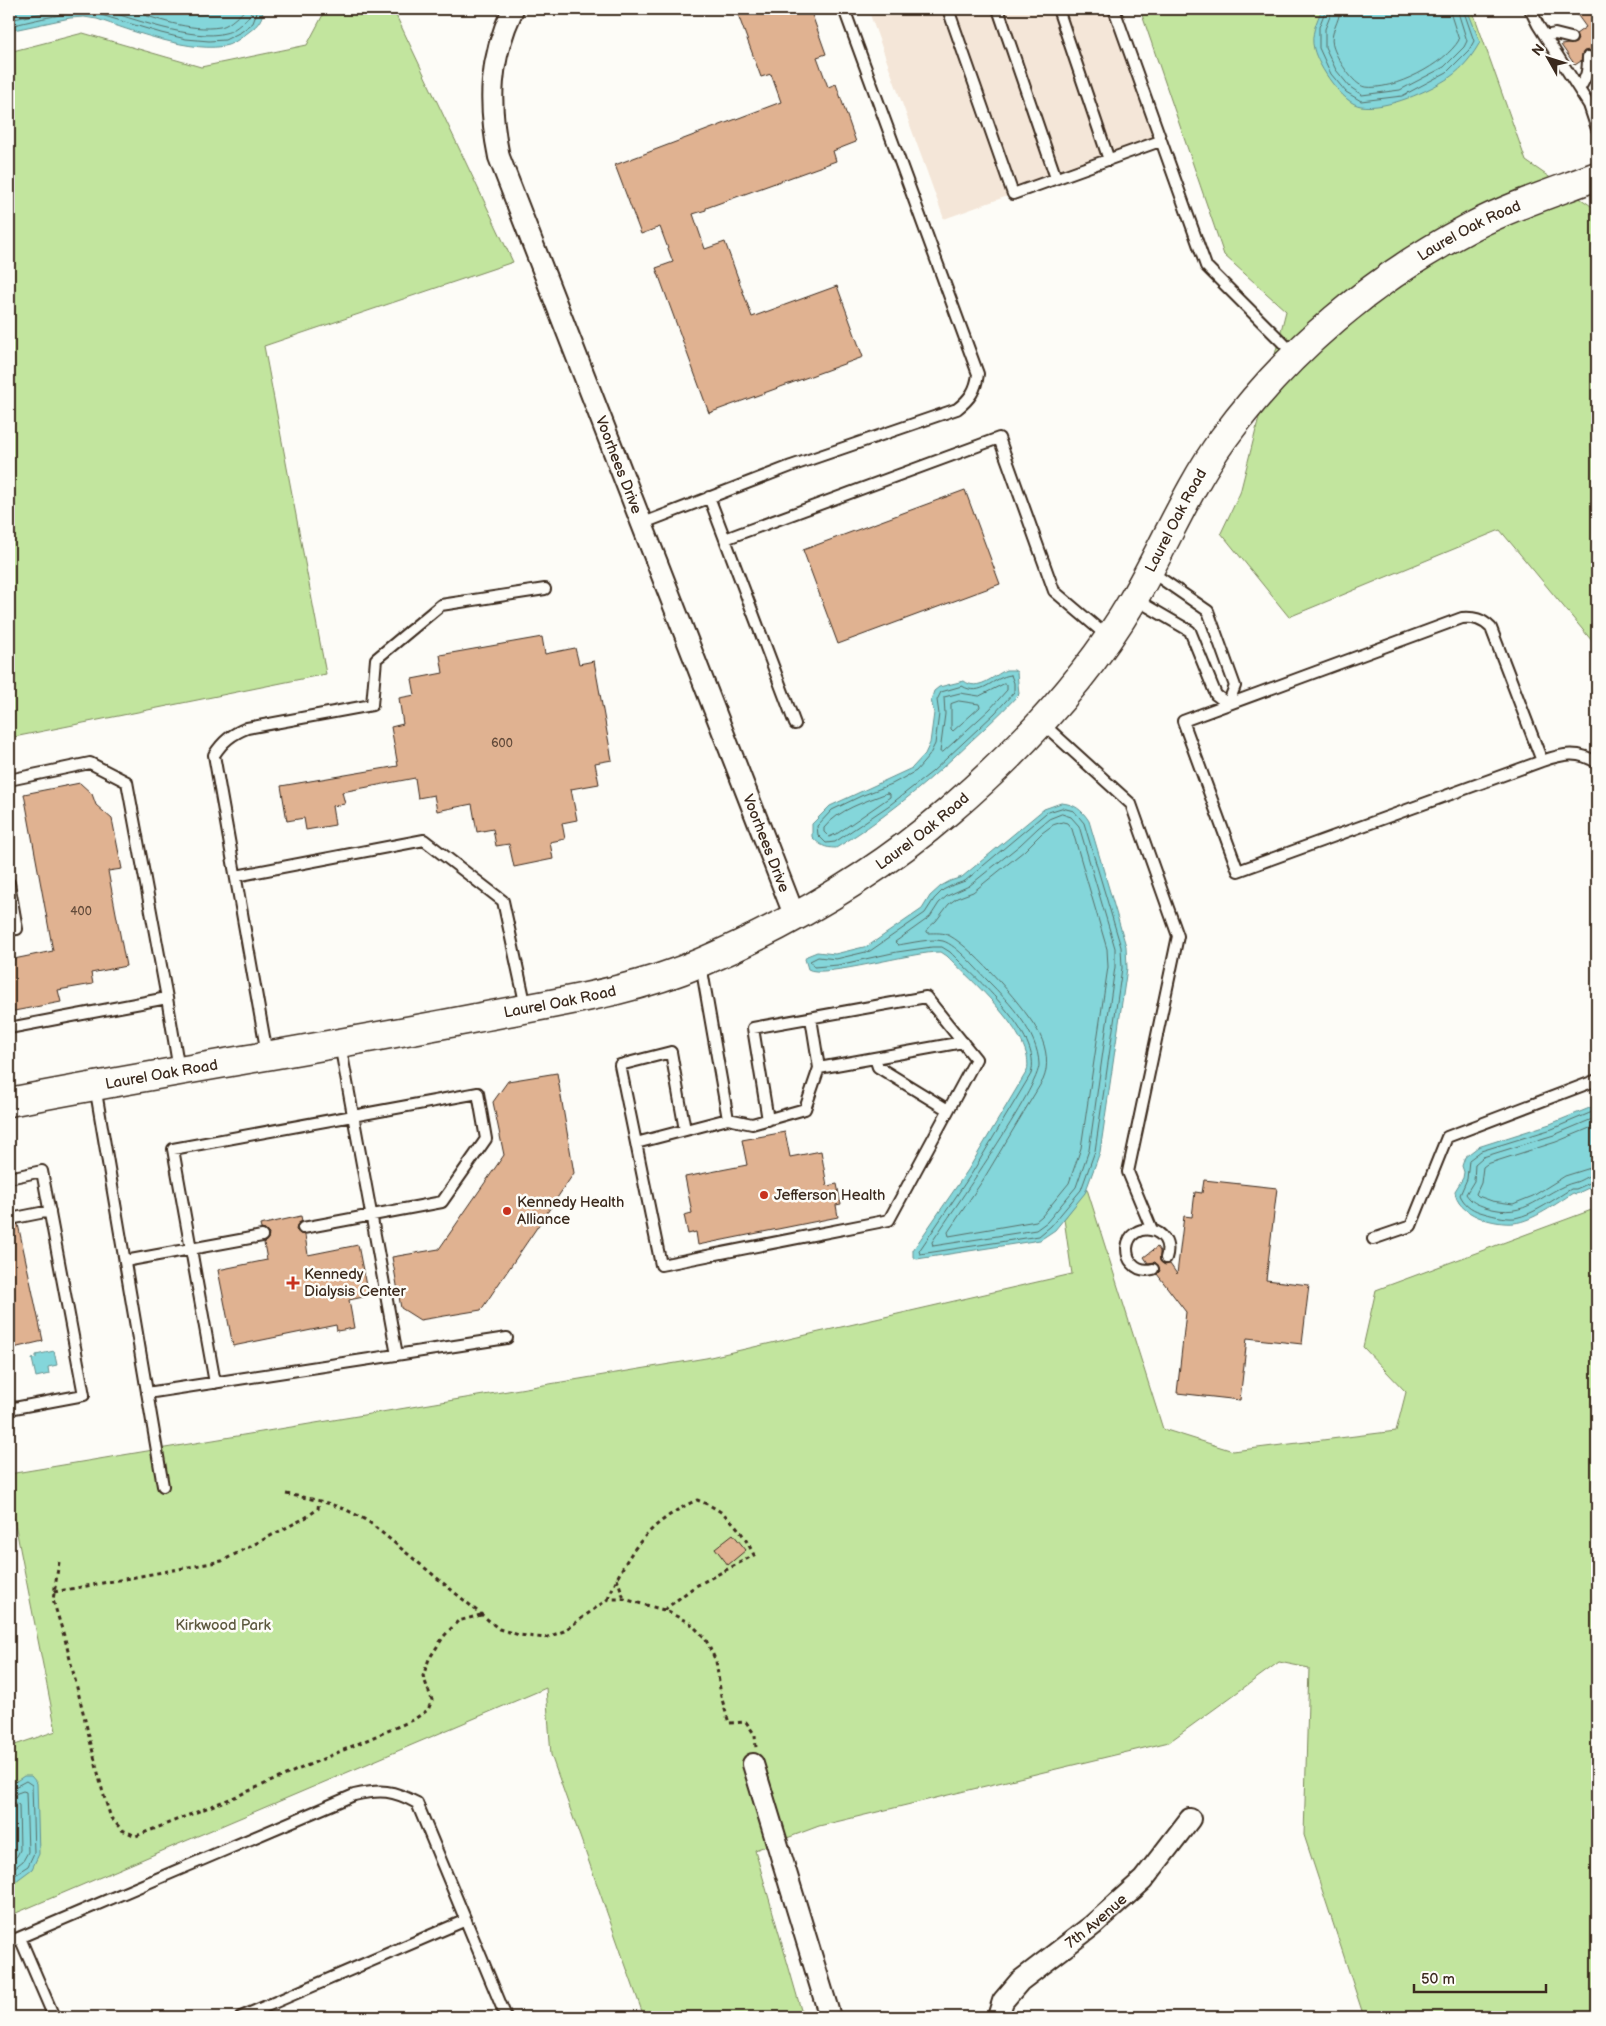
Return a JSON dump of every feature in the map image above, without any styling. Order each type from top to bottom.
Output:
[{"type":"street","name":"Voorhees Drive","points":[[513,9],[496,58],[491,86],[493,128],[499,157],[795,917]]},
{"type":"street","name":"Laurel Oak Road","points":[[9,1102],[179,1070],[340,1043],[616,990],[701,962],[795,917],[835,894],[887,859],[947,813],[995,769],[1080,677],[1109,638],[1134,599],[1185,501],[1220,443],[1256,397],[1348,307],[1405,265],[1474,226],[1524,203],[1597,176]]},
{"type":"street","points":[[753,1764],[830,2017]]},
{"type":"street","name":"7th Avenue","points":[[998,2017],[1002,2001],[1020,1981],[1093,1925],[1143,1880],[1190,1819]]},
{"type":"lane","points":[[641,524],[791,466],[957,409],[969,398],[977,384],[978,374],[975,365],[844,9]]},
{"type":"lane","points":[[948,9],[1013,194],[1160,141]]},
{"type":"lane","points":[[998,9],[1056,178]]},
{"type":"lane","points":[[1058,9],[1109,160]]},
{"type":"lane","points":[[1114,9],[1206,266],[1296,356]]},
{"type":"lane","points":[[1530,9],[1589,105],[1597,128]]},
{"type":"lane","points":[[1545,36],[1556,34],[1571,38]]},
{"type":"lane","points":[[1579,89],[1585,80],[1588,69],[1588,57]]},
{"type":"lane","points":[[725,539],[999,438],[1054,591],[1109,638]]},
{"type":"lane","points":[[709,498],[795,724]]},
{"type":"lane","points":[[1149,570],[1208,610],[1235,686],[1228,704]]},
{"type":"lane","points":[[267,1055],[214,755],[222,743],[234,733],[247,728],[372,705],[376,659],[441,605],[544,588]]},
{"type":"lane","points":[[1134,599],[1190,631],[1216,695],[1228,704]]},
{"type":"lane","points":[[1542,761],[1491,628],[1485,622],[1470,617],[1462,618],[1183,721],[1238,871],[1542,761],[1561,754],[1576,754],[1590,758],[1597,763]]},
{"type":"lane","points":[[1040,722],[1132,804],[1178,936],[1128,1172],[1152,1230]]},
{"type":"lane","points":[[9,780],[90,764],[127,782],[179,1070]]},
{"type":"lane","points":[[236,876],[424,840],[503,901],[526,1008]]},
{"type":"lane","points":[[9,883],[17,929],[9,930]]},
{"type":"lane","points":[[701,962],[728,1119]]},
{"type":"lane","points":[[685,1130],[671,1052],[620,1065],[661,1265],[889,1220],[976,1059],[926,997],[753,1028],[768,1120]]},
{"type":"lane","points":[[9,1028],[167,998]]},
{"type":"lane","points":[[636,1143],[728,1119],[752,1124],[805,1109],[818,1068],[811,1018]]},
{"type":"lane","points":[[818,1068],[963,1042]]},
{"type":"lane","points":[[340,1043],[397,1355]]},
{"type":"lane","points":[[876,1058],[878,1067],[948,1110]]},
{"type":"lane","points":[[1373,1239],[1411,1226],[1447,1137],[1597,1080]]},
{"type":"lane","points":[[95,1085],[163,1486]]},
{"type":"lane","points":[[215,1383],[173,1149],[478,1093],[486,1139],[442,1202],[303,1228]]},
{"type":"lane","points":[[9,1178],[42,1171],[84,1395],[9,1409]]},
{"type":"lane","points":[[10,1219],[50,1211]]},
{"type":"lane","points":[[1153,1269],[1138,1268],[1130,1262],[1127,1253],[1128,1243],[1133,1234],[1142,1230],[1152,1230],[1161,1234],[1167,1242],[1168,1252],[1166,1258]]},
{"type":"lane","points":[[125,1261],[262,1236]]},
{"type":"lane","points":[[147,1393],[507,1338]]},
{"type":"lane","points":[[9,1942],[354,1795],[376,1790],[398,1793],[418,1803],[506,2017]]},
{"type":"lane","points":[[241,2017],[466,1920]]},
{"type":"lane","points":[[20,1938],[54,2017]]},
{"type":"path","points":[[286,1494],[319,1500],[347,1509],[368,1522],[499,1629],[519,1635],[545,1638],[564,1632],[608,1599],[617,1578],[632,1553],[654,1526],[677,1509],[697,1500],[715,1507],[745,1536],[754,1555],[694,1587],[664,1610]]},
{"type":"path","points":[[54,1592],[222,1561],[305,1518],[318,1509],[319,1500]]},
{"type":"path","points":[[59,1562],[53,1600],[65,1639],[93,1756],[111,1818],[122,1830],[136,1836],[237,1796],[413,1720],[428,1710],[432,1700],[423,1676],[429,1659],[444,1636],[458,1621],[481,1615]]},
{"type":"path","points":[[617,1578],[624,1599]]},
{"type":"path","points":[[608,1599],[624,1599],[664,1610],[690,1623],[705,1638],[716,1661],[721,1696],[729,1723],[746,1722],[755,1735],[756,1746],[753,1764]]},
{"type":"shaded area","points":[[868,9],[1114,9],[1160,141],[944,219]]},
{"type":"green space","points":[[326,9],[393,9],[513,262],[264,346],[326,674],[9,738],[9,52],[83,33],[201,67],[307,45]]},
{"type":"green space","points":[[1140,9],[1472,9],[1526,161],[1597,210],[1597,647],[1500,530],[1289,617],[1221,533],[1240,493],[1286,311],[1224,255]]},
{"type":"green space","name":"Kirkwood Park","points":[[1087,1189],[1163,1429],[1233,1451],[1396,1431],[1406,1392],[1363,1347],[1376,1290],[1597,1208],[1597,2017],[1364,2017],[1304,1835],[1309,1668],[1279,1662],[1169,1742],[819,1826],[755,1850],[803,2017],[644,2017],[551,1755],[546,1688],[9,1916],[9,1747],[56,1731],[9,1493],[9,1474],[706,1358],[1072,1274],[1064,1219]]},
{"type":"water","points":[[9,9],[263,9],[260,22],[240,39],[228,45],[199,47],[162,40],[97,19],[84,17],[70,18],[9,31]]},
{"type":"water","points":[[1322,9],[1467,9],[1480,42],[1459,70],[1431,88],[1395,102],[1383,105],[1361,106],[1354,104],[1339,92],[1316,56],[1313,33]]},
{"type":"water","points":[[1006,670],[1017,672],[1019,694],[941,769],[898,805],[836,848],[822,846],[812,837],[812,824],[830,806],[912,768],[925,754],[930,743],[934,713],[931,700],[934,691],[939,687],[964,681],[969,684],[980,684]]},
{"type":"water","points":[[1061,803],[1078,808],[1089,821],[1126,946],[1127,968],[1100,1152],[1085,1193],[1055,1230],[1040,1240],[917,1259],[913,1257],[913,1250],[968,1170],[1027,1071],[1027,1057],[1022,1042],[1012,1025],[985,993],[941,952],[849,968],[817,971],[808,969],[805,959],[807,956],[817,952],[835,954],[868,946],[922,909],[930,896],[941,886],[962,877],[1044,809]]},
{"type":"water","points":[[1597,1105],[1597,1184],[1576,1194],[1573,1193],[1529,1219],[1514,1223],[1497,1222],[1478,1217],[1462,1206],[1457,1199],[1455,1191],[1463,1178],[1462,1166],[1465,1157],[1478,1147],[1550,1124]]},
{"type":"water","points":[[54,1351],[57,1365],[48,1367],[49,1374],[36,1377],[32,1359],[36,1358],[36,1355]]},
{"type":"water","points":[[24,1776],[31,1776],[37,1783],[39,1854],[32,1869],[9,1884],[9,1786]]},
{"type":"building","points":[[736,9],[810,9],[826,54],[817,57],[828,87],[836,84],[856,142],[833,151],[836,161],[693,214],[705,249],[725,242],[752,317],[837,286],[863,357],[709,413],[656,268],[673,262],[660,227],[641,234],[615,165],[781,102],[771,74],[761,77]]},
{"type":"building","points":[[1573,9],[1597,9],[1597,50],[1593,53],[1589,50],[1584,51],[1581,61],[1575,65],[1561,45],[1576,43],[1578,39],[1576,34],[1586,27]]},
{"type":"building","points":[[965,490],[1000,584],[838,644],[803,550]]},
{"type":"building","points":[[542,637],[545,654],[575,648],[579,664],[594,661],[612,760],[595,763],[599,784],[571,789],[577,820],[562,823],[565,839],[550,842],[553,859],[514,867],[509,844],[496,846],[493,829],[477,832],[472,804],[437,811],[434,795],[418,798],[415,778],[342,792],[345,804],[332,806],[335,825],[306,830],[304,818],[287,821],[281,786],[398,766],[391,727],[403,724],[399,698],[415,695],[412,679],[443,673],[440,655]]},
{"type":"building","points":[[80,783],[92,794],[96,805],[112,819],[122,869],[108,871],[126,966],[91,973],[93,984],[58,990],[61,1002],[9,1012],[9,960],[53,951],[24,794]]},
{"type":"building","name":"Kennedy Health Alliance","points":[[557,1073],[574,1173],[481,1310],[420,1320],[401,1308],[392,1257],[439,1249],[504,1155],[493,1102],[508,1081]]},
{"type":"building","name":"Jefferson Health","points":[[785,1132],[790,1157],[821,1151],[827,1186],[837,1184],[841,1204],[836,1205],[838,1217],[698,1245],[696,1232],[688,1234],[684,1215],[692,1213],[685,1177],[747,1165],[742,1140]]},
{"type":"building","points":[[1204,1180],[1277,1188],[1266,1280],[1309,1285],[1302,1344],[1247,1338],[1240,1400],[1177,1393],[1186,1312],[1157,1274],[1160,1271],[1158,1265],[1155,1262],[1148,1263],[1144,1257],[1157,1247],[1160,1251],[1160,1261],[1165,1265],[1170,1264],[1177,1274],[1184,1216],[1192,1217],[1195,1192],[1202,1193]]},
{"type":"building","name":"Kennedy Dialysis Center","points":[[301,1216],[302,1221],[297,1225],[296,1230],[300,1234],[305,1235],[308,1255],[358,1245],[368,1296],[349,1300],[354,1328],[337,1331],[336,1325],[233,1346],[218,1270],[267,1260],[264,1243],[268,1239],[269,1234],[261,1229],[260,1225]]},
{"type":"building","points":[[18,1224],[43,1341],[9,1349],[9,1226]]},
{"type":"building","points":[[733,1534],[746,1550],[728,1565],[715,1548]]},
{"type":"place","name":"Jefferson Health","points":[[764,1195]]},
{"type":"place","name":"Kennedy Health Alliance","points":[[507,1211]]},
{"type":"place","name":"Kennedy Dialysis Center","points":[[293,1283]]}]
